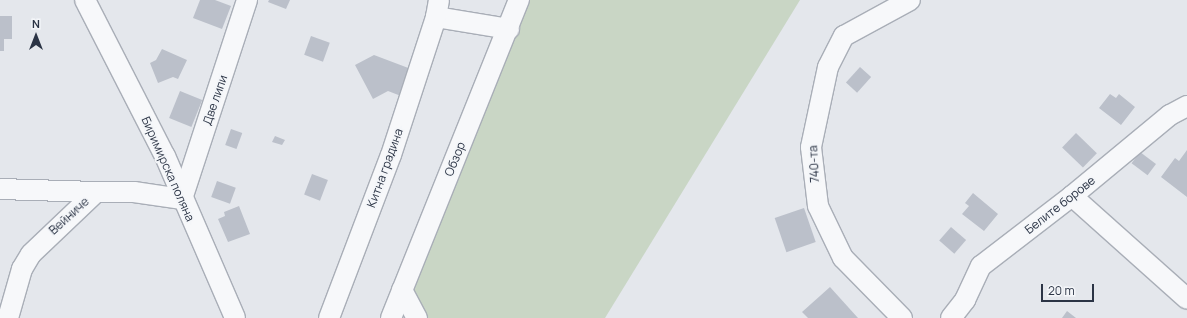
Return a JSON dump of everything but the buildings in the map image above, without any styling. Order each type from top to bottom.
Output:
[{"type":"street","name":"Биримирска поляна","points":[[85,0],[165,156],[182,199],[235,318]]},
{"type":"street","name":"Две липи","points":[[182,199],[247,0]]},
{"type":"street","name":"Обзор","points":[[390,318],[509,30],[519,0]]},
{"type":"street","name":"740-та","points":[[902,318],[843,258],[818,206],[811,147],[828,67],[844,36],[910,0]]},
{"type":"street","name":"Китна градина","points":[[329,318],[391,155],[437,8],[509,30]]},
{"type":"street","name":"Белите борове","points":[[952,318],[965,300],[981,266],[1072,196],[1170,115],[1187,106]]},
{"type":"street","points":[[0,189],[96,192]]},
{"type":"street","name":"Вейниче","points":[[8,318],[22,269],[32,254],[96,192],[134,192],[182,199]]},
{"type":"street","points":[[1072,196],[1187,299]]},
{"type":"street","points":[[402,290],[417,318]]},
{"type":"green space","points":[[519,0],[800,0],[605,318],[417,318],[402,290]]}]
